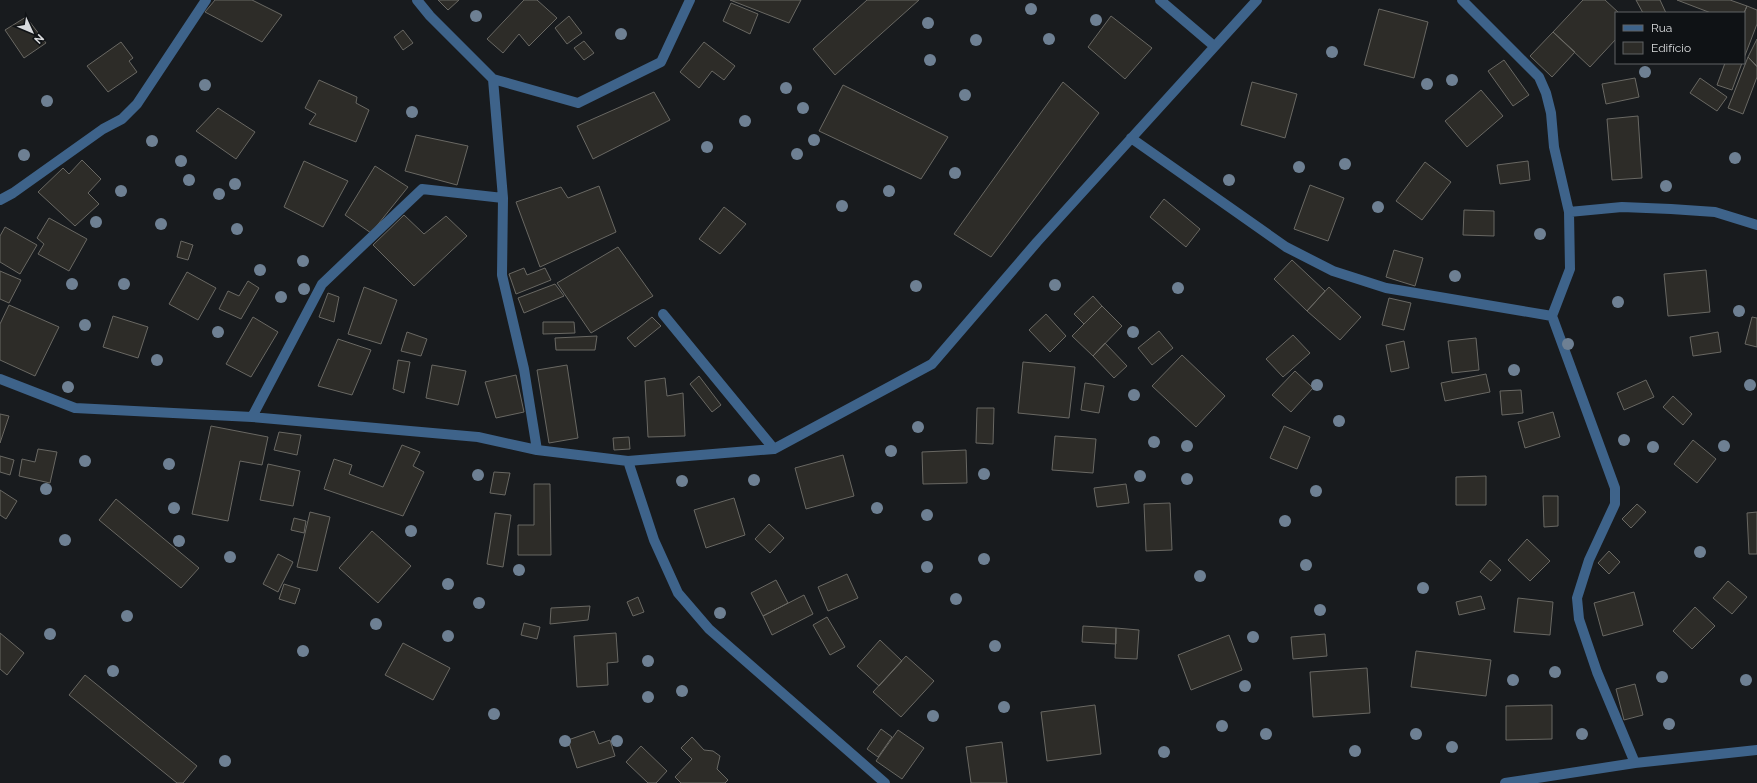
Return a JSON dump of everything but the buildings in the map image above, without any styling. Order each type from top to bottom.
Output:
[{"type":"street","points":[[0,200],[13,193],[103,129],[122,119],[137,104],[206,0]]},
{"type":"street","points":[[417,0],[430,16],[493,79],[578,103],[661,62],[690,0]]},
{"type":"street","points":[[1160,0],[1214,46]]},
{"type":"street","points":[[0,379],[75,408],[252,417],[478,437],[537,450],[628,461],[774,450],[932,364],[1037,242],[1214,46],[1258,0]]},
{"type":"street","points":[[1462,0],[1539,77],[1546,93],[1551,113],[1554,147],[1570,212],[1570,268],[1552,316],[1615,488],[1615,504],[1589,560],[1577,598],[1579,619],[1597,672],[1635,763]]},
{"type":"street","points":[[493,79],[503,198],[502,275],[524,369],[537,450]]},
{"type":"street","points":[[1131,138],[1286,247],[1333,271],[1386,288],[1552,316]]},
{"type":"street","points":[[252,417],[322,284],[422,189],[503,198]]},
{"type":"street","points":[[1570,212],[1622,207],[1715,212],[1757,225]]},
{"type":"street","points":[[663,314],[774,450]]},
{"type":"street","points":[[628,461],[654,540],[678,593],[710,629],[884,783]]},
{"type":"street","points":[[1505,783],[1635,763],[1757,750]]}]
